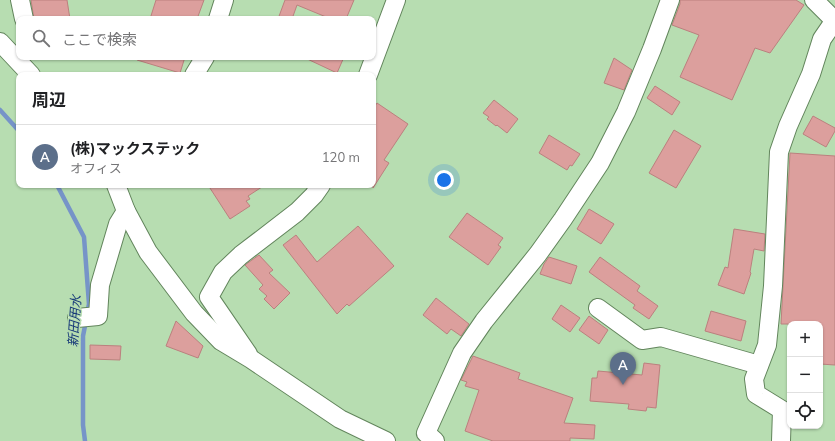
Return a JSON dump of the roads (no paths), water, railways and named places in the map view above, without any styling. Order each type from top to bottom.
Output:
[{"type":"street","points":[[20,0],[23,16]]},
{"type":"street","points":[[219,16],[224,0]]},
{"type":"street","points":[[376,54],[396,0]]},
{"type":"street","points":[[435,441],[426,433],[462,353],[484,321],[543,248],[600,163],[629,105],[670,0]]},
{"type":"street","points":[[781,441],[782,410],[756,394],[754,379],[767,345],[772,293],[779,152],[788,126],[811,74],[822,40],[835,20],[814,0]]},
{"type":"street","points":[[0,42],[16,58]]},
{"type":"street","points":[[17,60],[29,72]]},
{"type":"street","points":[[30,60],[32,72]]},
{"type":"street","points":[[196,72],[203,60]]},
{"type":"street","points":[[369,72],[374,60]]},
{"type":"street","points":[[117,188],[126,211],[148,252],[194,313],[222,341],[340,419],[386,441]]},
{"type":"street","points":[[251,359],[209,297],[223,272],[241,255],[297,212],[319,188]]},
{"type":"street","points":[[77,318],[98,316],[100,285],[118,224],[126,211]]},
{"type":"street","points":[[598,308],[642,340],[661,337],[759,365]]},
{"type":"waterway","name":"新田用水","points":[[0,110],[16,128]]},
{"type":"waterway","name":"新田用水","points":[[59,188],[84,237],[89,304],[87,314]]},
{"type":"waterway","name":"新田用水","points":[[85,441],[83,425],[83,336],[86,321]]},
{"type":"place","name":"(株)マックステック","points":[[623,385]]}]
